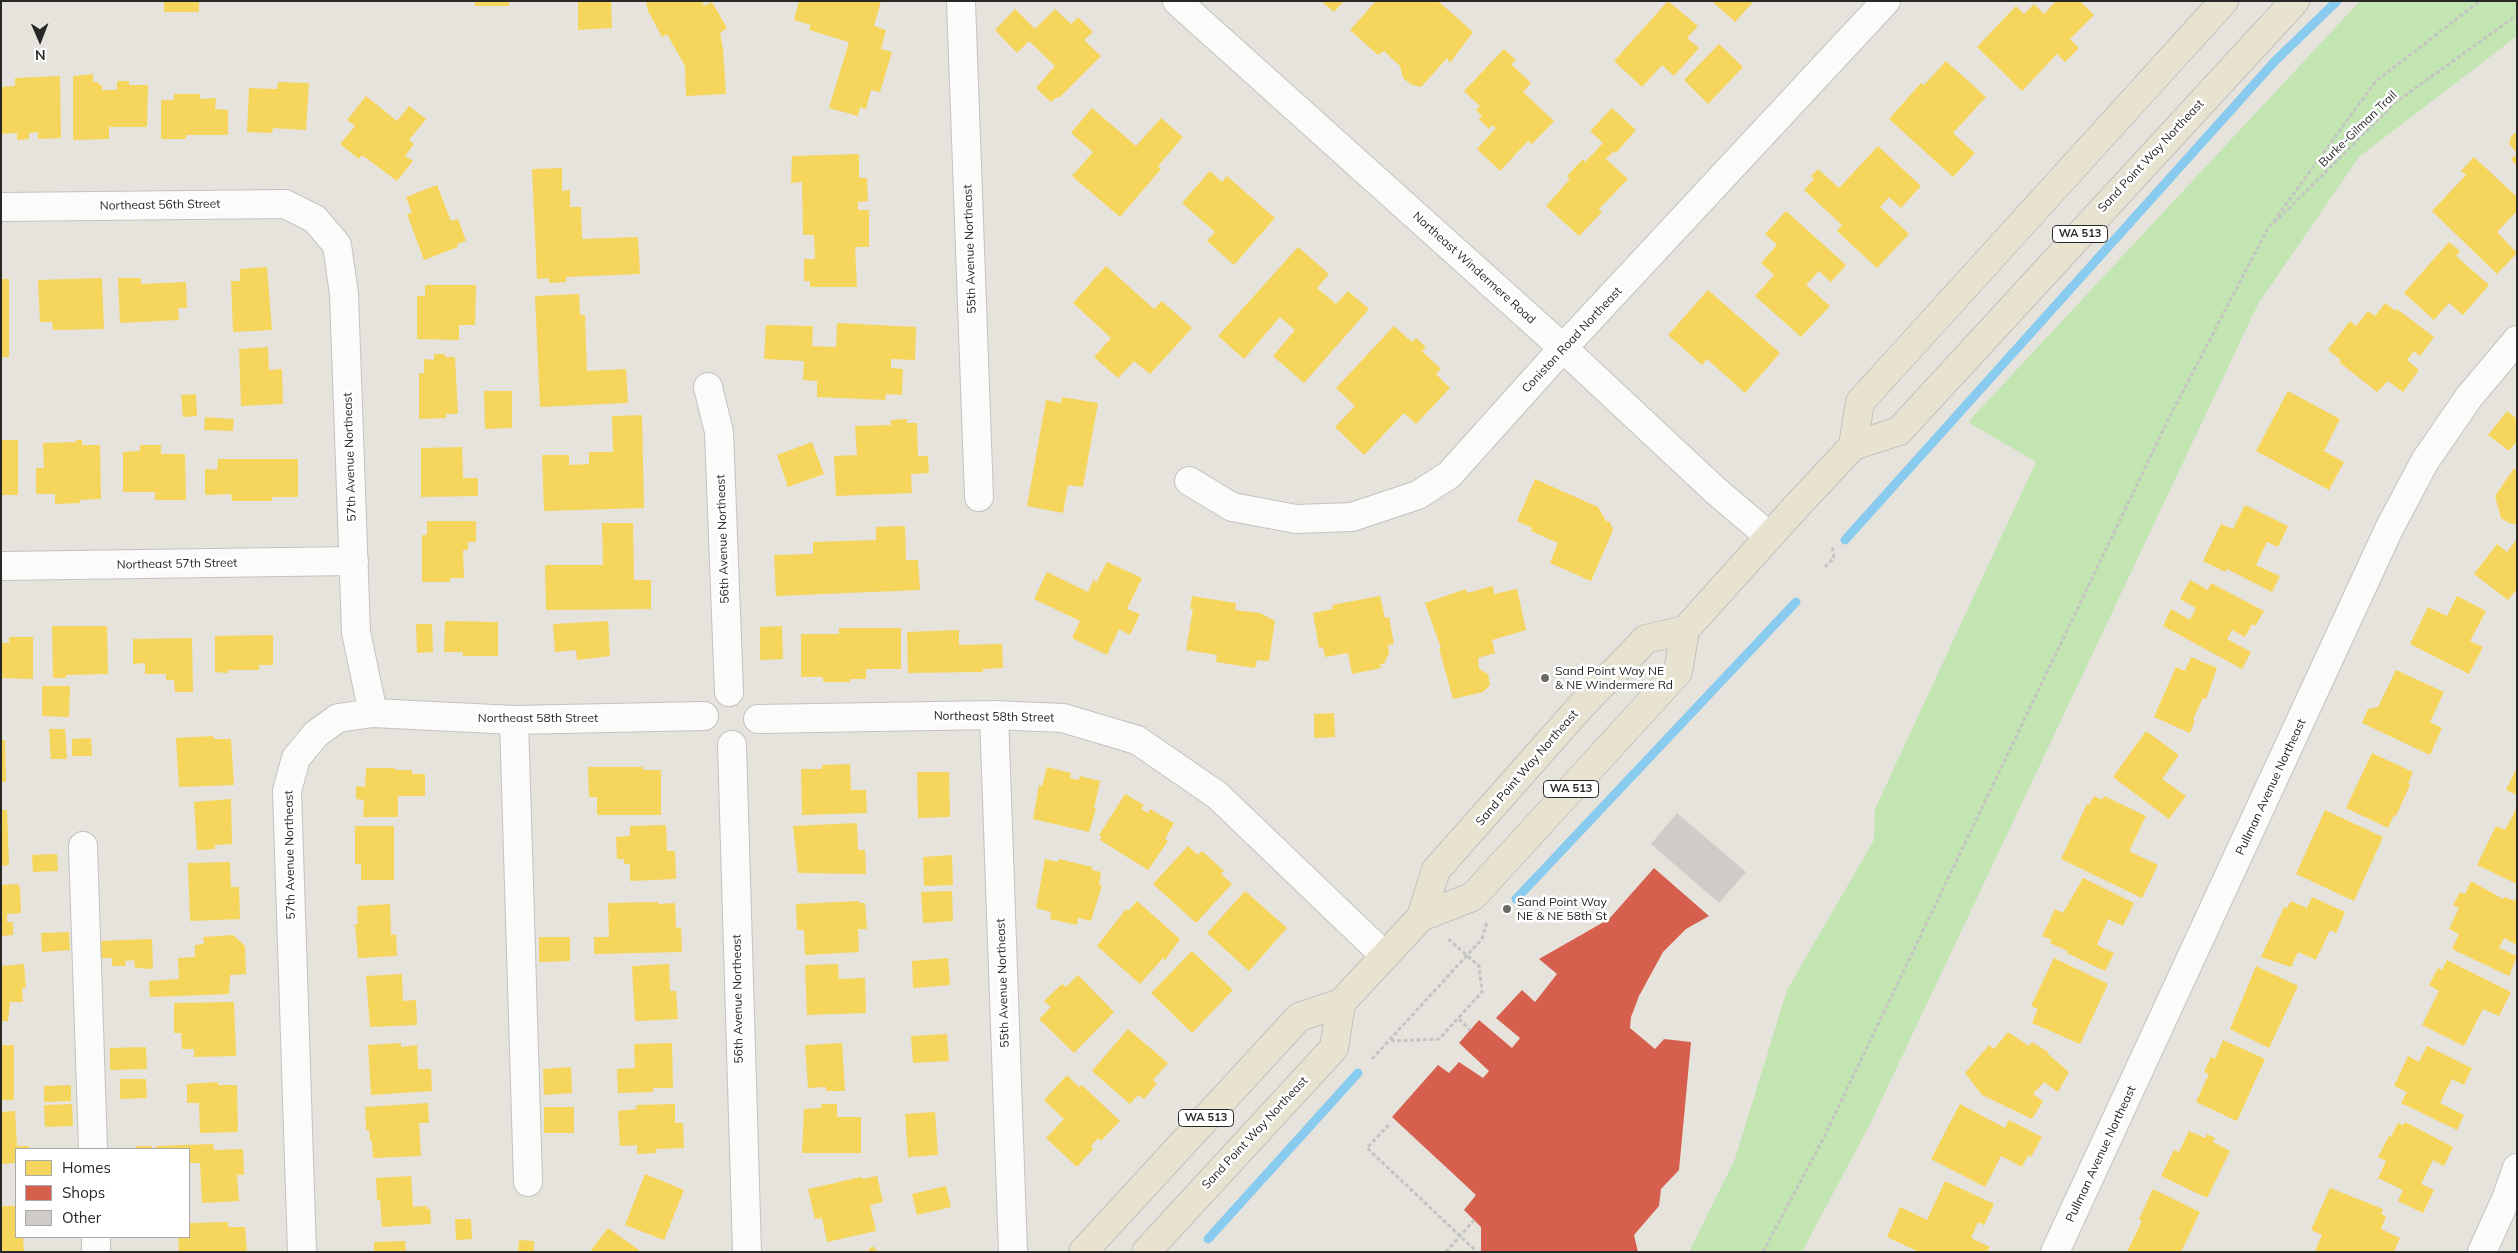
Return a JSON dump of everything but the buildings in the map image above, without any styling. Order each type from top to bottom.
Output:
[{"type":"main road","points":[[1853,446],[1860,402],[2224,1]]},
{"type":"main road","name":"Sand Point Way Northeast","points":[[1421,917],[1472,897],[1485,884],[1678,672],[1685,630],[1769,536],[1853,446],[1900,431],[2294,1]]},
{"type":"main road","name":"Sand Point Way Northeast","points":[[1083,1252],[1299,1017],[1341,1003],[1421,917],[1436,870],[1582,705],[1646,639],[1685,630]]},
{"type":"main road","name":"Sand Point Way Northeast","points":[[1146,1252],[1334,1048],[1341,1003]]},
{"type":"street","name":"55th Avenue Northeast","points":[[961,1],[979,497]]},
{"type":"street","name":"Northeast Windermere Road","points":[[1177,1],[1563,348],[1716,491],[1769,536]]},
{"type":"street","name":"Coniston Road Northeast","points":[[1189,481],[1232,508],[1296,519],[1352,518],[1418,495],[1449,476],[1563,348],[1886,1]]},
{"type":"street","name":"Northeast 56th Street","points":[[1,207],[285,204],[315,219]]},
{"type":"street","name":"57th Avenue Northeast","points":[[302,1252],[287,790],[296,758],[316,734],[338,718],[373,713],[356,632],[344,294],[337,245],[315,219]]},
{"type":"street","name":"Pullman Avenue Northeast","points":[[2056,1252],[2389,529],[2426,461],[2447,429],[2469,397],[2517,340]]},
{"type":"street","name":"56th Avenue Northeast","points":[[708,387],[719,432],[729,692]]},
{"type":"street","name":"Northeast 57th Street","points":[[1,566],[354,561]]},
{"type":"street","points":[[729,692],[745,695],[757,710],[758,719],[756,728],[751,736],[745,742],[732,746],[720,744],[707,733],[704,716],[710,701],[718,695],[729,692]]},
{"type":"street","name":"Northeast 58th Street","points":[[373,713],[514,720],[704,716]]},
{"type":"street","name":"55th Avenue Northeast","points":[[994,715],[1013,1252]]},
{"type":"street","name":"Northeast 58th Street","points":[[758,719],[994,715],[1063,718],[1137,740],[1217,795],[1385,956]]},
{"type":"street","points":[[514,720],[528,1182]]},
{"type":"street","name":"56th Avenue Northeast","points":[[732,746],[747,1252]]},
{"type":"street","points":[[83,846],[93,1148]]},
{"type":"street","points":[[2482,1252],[2506,1199],[2517,1168]]},
{"type":"street","points":[[96,1238],[96,1252]]},
{"type":"path","points":[[1763,1252],[1823,1139],[2168,420],[2267,230],[2376,81],[2480,1]]},
{"type":"path","name":"Burke-Gilman Trail","points":[[2267,230],[2396,102],[2517,15]]},
{"type":"path","points":[[1824,567],[1834,558],[1832,545]]},
{"type":"path","points":[[1372,1059],[1482,940],[1487,918]]},
{"type":"path","points":[[1391,1039],[1394,1041],[1439,1040],[1459,1020],[1482,992],[1478,966],[1467,955]]},
{"type":"path","points":[[1459,1020],[1470,1030]]},
{"type":"path","points":[[1389,1124],[1367,1148],[1477,1252]]},
{"type":"path","points":[[1446,1252],[1474,1220]]},
{"type":"green space","points":[[2360,1],[2517,1],[2517,36],[2359,157],[2258,304],[1871,1122],[1802,1252],[1689,1252],[1735,1159],[1787,990],[1874,840],[1875,809],[2036,462],[1968,422]]},
{"type":"waterway","points":[[1845,540],[2275,61],[2337,1]]},
{"type":"waterway","points":[[1516,899],[1796,602]]},
{"type":"waterway","points":[[1208,1239],[1358,1073]]},
{"type":"place","name":"Sand Point Way NE & NE Windermere Rd","points":[[1545,678]]},
{"type":"place","name":"Sand Point Way NE & NE 58th St","points":[[1507,909]]}]
